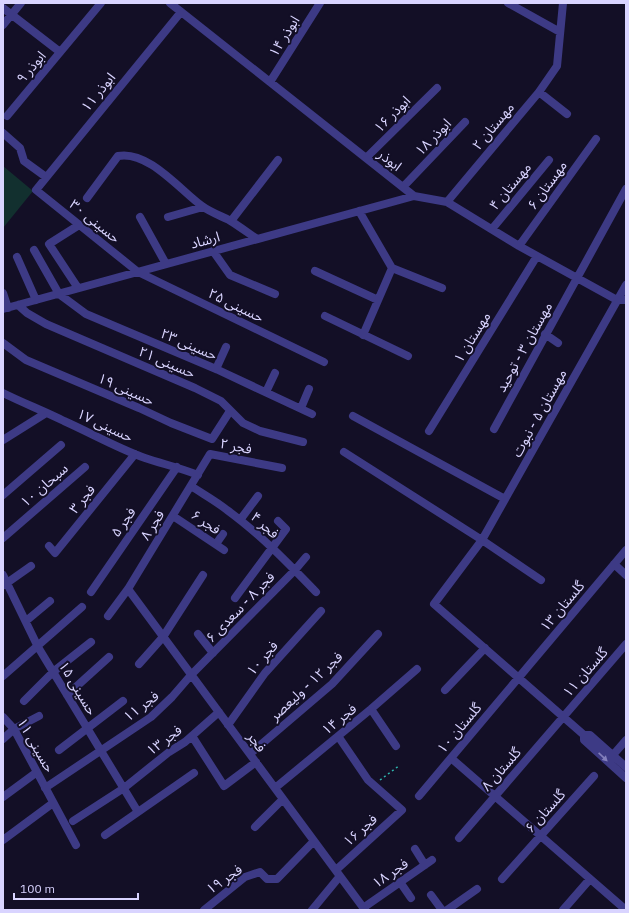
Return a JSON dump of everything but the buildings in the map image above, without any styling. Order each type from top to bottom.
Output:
[{"type":"street","points":[[3,25],[21,3]]},
{"type":"street","name":"ابوذر ۹","points":[[7,116],[101,3]]},
{"type":"street","name":"ابوذر","points":[[170,3],[414,196],[447,202],[519,246],[622,300]]},
{"type":"street","name":"ابوذر ۱۴","points":[[270,82],[320,3]]},
{"type":"street","points":[[508,3],[560,32],[563,3]]},
{"type":"street","points":[[3,8],[60,52]]},
{"type":"street","name":"ابوذر ۱۱","points":[[36,190],[181,12]]},
{"type":"street","name":"مهستان ۲","points":[[447,202],[539,92],[557,66],[560,32]]},
{"type":"street","name":"ابوذر ۱۶","points":[[366,158],[437,88]]},
{"type":"street","points":[[539,92],[567,114]]},
{"type":"street","name":"ابوذر ۱۸","points":[[403,187],[465,122]]},
{"type":"street","points":[[3,133],[20,148],[24,161],[46,177]]},
{"type":"street","name":"مهستان ۶","points":[[519,246],[596,139]]},
{"type":"street","points":[[87,198],[118,156],[126,154],[147,162],[203,206],[257,239]]},
{"type":"street","points":[[231,222],[278,160]]},
{"type":"street","name":"مهستان ۴","points":[[492,229],[549,160]]},
{"type":"street","name":"مهستان ۳ - توحید","points":[[494,429],[576,277],[626,189]]},
{"type":"street","name":"حسینی ۳۰","points":[[36,190],[138,272]]},
{"type":"street","name":"ارشاد","points":[[6,308],[414,196]]},
{"type":"street","points":[[168,217],[203,206]]},
{"type":"street","points":[[359,211],[392,268],[442,288]]},
{"type":"street","points":[[140,217],[166,264]]},
{"type":"street","points":[[78,288],[49,244],[79,225]]},
{"type":"street","points":[[34,250],[59,294]]},
{"type":"street","points":[[213,251],[230,275],[275,294]]},
{"type":"street","name":"مهستان ۱","points":[[429,431],[537,256]]},
{"type":"street","points":[[17,257],[36,300]]},
{"type":"street","points":[[363,335],[392,268]]},
{"type":"street","points":[[315,271],[378,300]]},
{"type":"street","name":"حسینی ۲۵","points":[[138,272],[324,362]]},
{"type":"street","name":"مهستان ۵ - نبوت","points":[[485,648],[434,604],[482,540],[622,300],[626,285]]},
{"type":"street","points":[[3,293],[6,308]]},
{"type":"street","name":"حسینی ۲۳","points":[[59,294],[86,314],[216,369],[312,414]]},
{"type":"street","name":"حسینی ۲۱","points":[[18,305],[27,313],[46,324],[195,388],[221,401],[243,423],[260,431],[303,442]]},
{"type":"street","points":[[324,316],[408,356]]},
{"type":"street","points":[[545,334],[558,343]]},
{"type":"street","name":"حسینی ۱۹","points":[[3,343],[26,360],[171,423],[212,439],[230,411]]},
{"type":"street","points":[[216,369],[226,347]]},
{"type":"street","points":[[266,392],[275,373]]},
{"type":"street","points":[[301,408],[309,390]]},
{"type":"street","name":"حسینی ۱۷","points":[[3,393],[135,454],[198,475]]},
{"type":"street","points":[[3,440],[46,413]]},
{"type":"street","points":[[353,416],[505,499]]},
{"type":"street","points":[[3,495],[61,445]]},
{"type":"street","points":[[344,452],[482,540],[541,580]]},
{"type":"street","name":"فجر ۳","points":[[49,546],[55,553],[135,454]]},
{"type":"street","name":"فجر ۲","points":[[198,475],[210,454],[282,468]]},
{"type":"street","name":"سبحان ۱۰","points":[[3,538],[85,467]]},
{"type":"street","name":"فجر ۵","points":[[91,592],[177,467]]},
{"type":"street","name":"فجر ۸","points":[[108,616],[128,589],[198,475]]},
{"type":"street","name":"فجر ۴","points":[[191,486],[240,520],[316,592]]},
{"type":"street","points":[[240,520],[258,496]]},
{"type":"street","name":"فجر ۶","points":[[173,516],[224,550]]},
{"type":"street","points":[[235,598],[286,530],[278,520]]},
{"type":"street","points":[[216,544],[222,534]]},
{"type":"street","name":"گلستان ۱۳","points":[[519,678],[626,550]]},
{"type":"street","name":"فجر ۸ - سعدی ۶","points":[[191,675],[306,557]]},
{"type":"street","points":[[614,564],[626,575]]},
{"type":"street","points":[[5,585],[31,566]]},
{"type":"street","name":"حسینی ۱۵","points":[[3,575],[5,585],[26,621],[38,647],[138,812]]},
{"type":"street","points":[[139,664],[163,637],[203,575]]},
{"type":"street","name":"فجر","points":[[128,589],[364,909]]},
{"type":"street","points":[[26,621],[50,601]]},
{"type":"street","points":[[3,676],[82,607]]},
{"type":"street","name":"فجر ۱۰","points":[[228,725],[265,673],[321,612]]},
{"type":"street","points":[[198,634],[213,653]]},
{"type":"street","name":"فجر ۱۲ - ولیعصر","points":[[250,754],[332,684],[378,634]]},
{"type":"street","points":[[24,701],[53,672],[91,642]]},
{"type":"street","name":"گلستان ۱۱","points":[[563,716],[626,644]]},
{"type":"street","points":[[445,690],[485,648],[584,735],[584,740],[626,778]]},
{"type":"street","points":[[67,695],[109,657]]},
{"type":"street","name":"فجر ۱۴","points":[[275,788],[417,669]]},
{"type":"street","name":"فجر ۱۱","points":[[45,788],[151,717],[172,697],[191,675]]},
{"type":"street","name":"گلستان ۱۰","points":[[419,796],[519,678]]},
{"type":"street","points":[[59,750],[123,701]]},
{"type":"street","points":[[371,709],[396,746]]},
{"type":"street","name":"فجر ۱۳","points":[[74,822],[124,788],[169,752],[192,736],[219,712]]},
{"type":"street","points":[[3,739],[14,729],[39,716]]},
{"type":"street","name":"گلستان ۸","points":[[459,838],[563,716]]},
{"type":"street","name":"حسینی ۱۱","points":[[3,717],[14,729],[76,845]]},
{"type":"street","points":[[584,735],[590,734],[626,767]]},
{"type":"street","points":[[192,736],[224,786],[256,762]]},
{"type":"street","points":[[338,736],[368,780],[374,785]]},
{"type":"street","points":[[613,755],[626,740]]},
{"type":"street","points":[[451,758],[626,910]]},
{"type":"street","points":[[3,797],[37,772]]},
{"type":"street","points":[[106,835],[194,773]]},
{"type":"street","name":"گلستان ۶","points":[[502,879],[594,776]]},
{"type":"street","name":"فجر ۱۶","points":[[312,910],[338,873],[402,810],[374,785]]},
{"type":"street","points":[[255,827],[283,799]]},
{"type":"street","points":[[3,840],[54,803]]},
{"type":"street","name":"فجر ۱۹","points":[[204,910],[245,877],[260,872],[267,879],[277,879],[314,841]]},
{"type":"street","name":"فجر ۱۸","points":[[364,909],[428,863],[415,849]]},
{"type":"street","points":[[563,910],[590,879]]},
{"type":"street","points":[[400,882],[411,898]]},
{"type":"street","points":[[447,910],[477,889]]},
{"type":"street","points":[[431,894],[442,910]]},
{"type":"path","points":[[374,785],[400,765]]},
{"type":"green space","points":[[3,166],[33,191],[3,228]]}]
